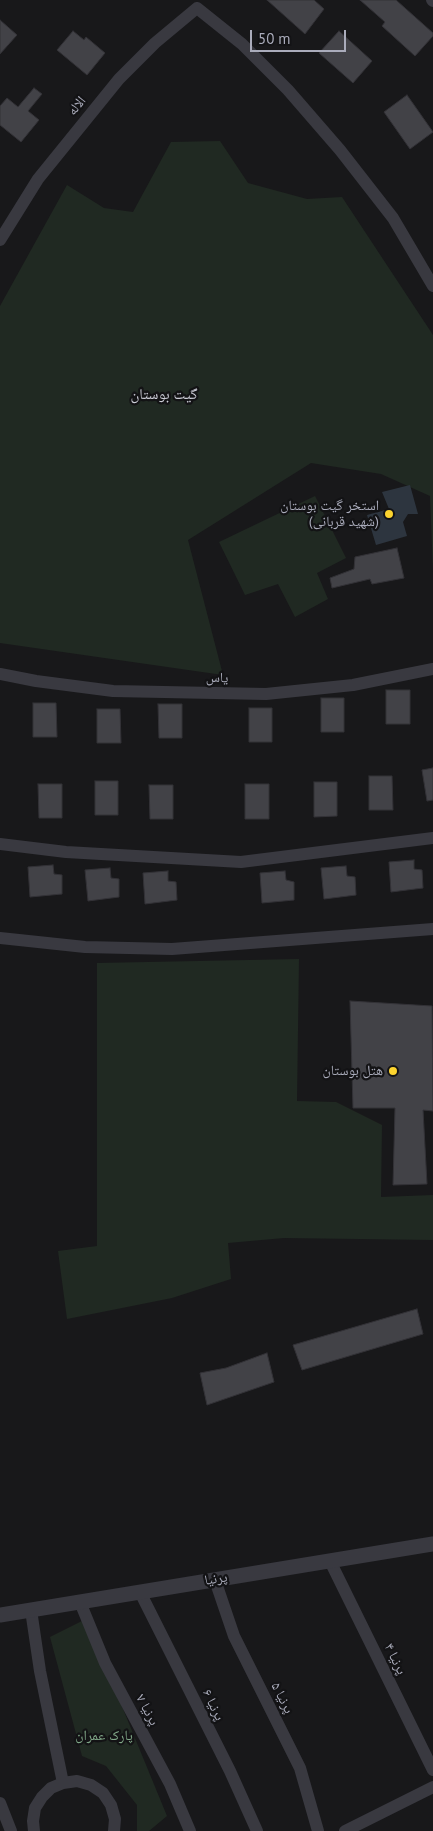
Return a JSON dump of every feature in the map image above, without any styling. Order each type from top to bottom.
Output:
[{"type":"street","name":"الاله","points":[[0,240],[38,179],[110,89],[197,4]]},
{"type":"street","points":[[197,4],[242,44],[288,90],[333,142],[393,218],[433,286]]},
{"type":"street","name":"یاس","points":[[0,674],[36,681],[113,691],[266,694],[353,685],[433,669]]},
{"type":"street","points":[[0,844],[66,852],[241,862],[433,838]]},
{"type":"street","points":[[0,938],[85,947],[172,949],[433,929]]},
{"type":"street","name":"پرنیا","points":[[0,1615],[433,1544]]},
{"type":"street","name":"پرنیا ۴","points":[[330,1561],[433,1770]]},
{"type":"street","name":"پرنیا ۵","points":[[215,1580],[234,1636],[300,1768],[318,1831]]},
{"type":"street","name":"پرنیا ۶","points":[[140,1592],[230,1771],[257,1831]]},
{"type":"street","name":"پرنیا ۷","points":[[80,1602],[105,1663],[170,1784],[190,1831]]},
{"type":"street","points":[[31,1610],[40,1671],[63,1783]]},
{"type":"street","points":[[34,1831],[32,1821],[35,1808],[42,1797],[51,1788],[63,1783],[77,1781],[91,1785],[102,1793],[111,1805],[115,1819],[114,1831]]},
{"type":"street","points":[[344,1831],[433,1787]]},
{"type":"street","points":[[0,1803],[12,1831]]},
{"type":"green space","points":[[220,141],[248,183],[307,199],[342,197],[433,335],[433,572],[430,496],[381,474],[311,463],[188,540],[223,675],[0,643],[0,306],[67,185],[104,208],[133,212],[171,142]]},
{"type":"green space","points":[[315,496],[346,558],[317,573],[328,599],[295,617],[278,584],[245,595],[219,542]]},
{"type":"green space","points":[[299,959],[297,1101],[336,1102],[382,1125],[381,1197],[433,1195],[433,1240],[284,1238],[228,1243],[231,1279],[172,1298],[67,1319],[58,1251],[97,1246],[97,963]]},
{"type":"green space","name":"پارک عمران","points":[[86,1619],[167,1816],[149,1831],[137,1831],[137,1805],[106,1766],[82,1756],[50,1637]]},
{"type":"shaded area","name":"استخر گیت بوستان (شهید قربانی)","points":[[410,485],[418,514],[408,514],[403,522],[407,536],[376,545],[367,515],[389,509],[382,492]]},
{"type":"building","points":[[267,0],[314,0],[324,9],[305,34]]},
{"type":"building","points":[[360,0],[396,0],[433,33],[433,36],[415,56],[382,26],[385,22]]},
{"type":"building","points":[[0,20],[17,35],[0,54]]},
{"type":"building","points":[[73,31],[84,40],[86,37],[105,53],[87,75],[57,50]]},
{"type":"building","points":[[339,31],[372,61],[353,83],[319,53]]},
{"type":"building","points":[[34,88],[42,94],[28,111],[39,120],[21,142],[0,125],[0,106],[7,98],[18,107]]},
{"type":"building","points":[[407,95],[433,132],[410,149],[384,112]]},
{"type":"building","points":[[397,548],[404,578],[372,584],[370,579],[332,588],[330,578],[354,569],[355,557]]},
{"type":"building","points":[[386,690],[410,690],[410,724],[386,724]]},
{"type":"building","points":[[321,698],[344,698],[344,732],[321,732]]},
{"type":"building","points":[[33,703],[56,703],[57,737],[33,737]]},
{"type":"building","points":[[158,704],[182,704],[182,738],[159,738]]},
{"type":"building","points":[[249,708],[272,708],[272,742],[249,742]]},
{"type":"building","points":[[97,709],[120,709],[121,743],[97,743]]},
{"type":"building","points":[[433,768],[433,800],[427,801],[422,770]]},
{"type":"building","points":[[369,776],[392,776],[393,810],[369,810]]},
{"type":"building","points":[[95,781],[118,781],[118,815],[95,815]]},
{"type":"building","points":[[314,782],[337,782],[337,816],[314,817]]},
{"type":"building","points":[[38,784],[62,784],[62,818],[39,818]]},
{"type":"building","points":[[245,784],[269,784],[269,819],[245,819]]},
{"type":"building","points":[[149,785],[173,785],[173,819],[150,819]]},
{"type":"building","points":[[414,860],[414,869],[422,870],[423,888],[391,892],[389,862]]},
{"type":"building","points":[[53,865],[54,874],[62,875],[62,894],[30,897],[28,867]]},
{"type":"building","points":[[346,866],[347,876],[355,877],[356,895],[324,899],[321,868]]},
{"type":"building","points":[[110,868],[111,878],[119,879],[119,897],[88,901],[85,870]]},
{"type":"building","points":[[168,871],[168,881],[176,882],[177,900],[145,904],[143,873]]},
{"type":"building","points":[[285,871],[286,880],[294,882],[294,900],[262,903],[260,873]]},
{"type":"building","name":"هتل بوستان","points":[[350,1001],[432,1006],[433,1111],[423,1110],[427,1184],[393,1185],[395,1108],[353,1108]]},
{"type":"building","points":[[417,1309],[423,1334],[302,1370],[293,1345]]},
{"type":"building","points":[[267,1353],[274,1382],[207,1405],[200,1373],[226,1368]]},
{"type":"place","name":"استخر گیت بوستان (شهید قربانی)","points":[[389,514]]},
{"type":"place","name":"هتل بوستان","points":[[393,1071]]},
{"type":"district","name":"گیت بوستان","points":[[164,395]]}]
